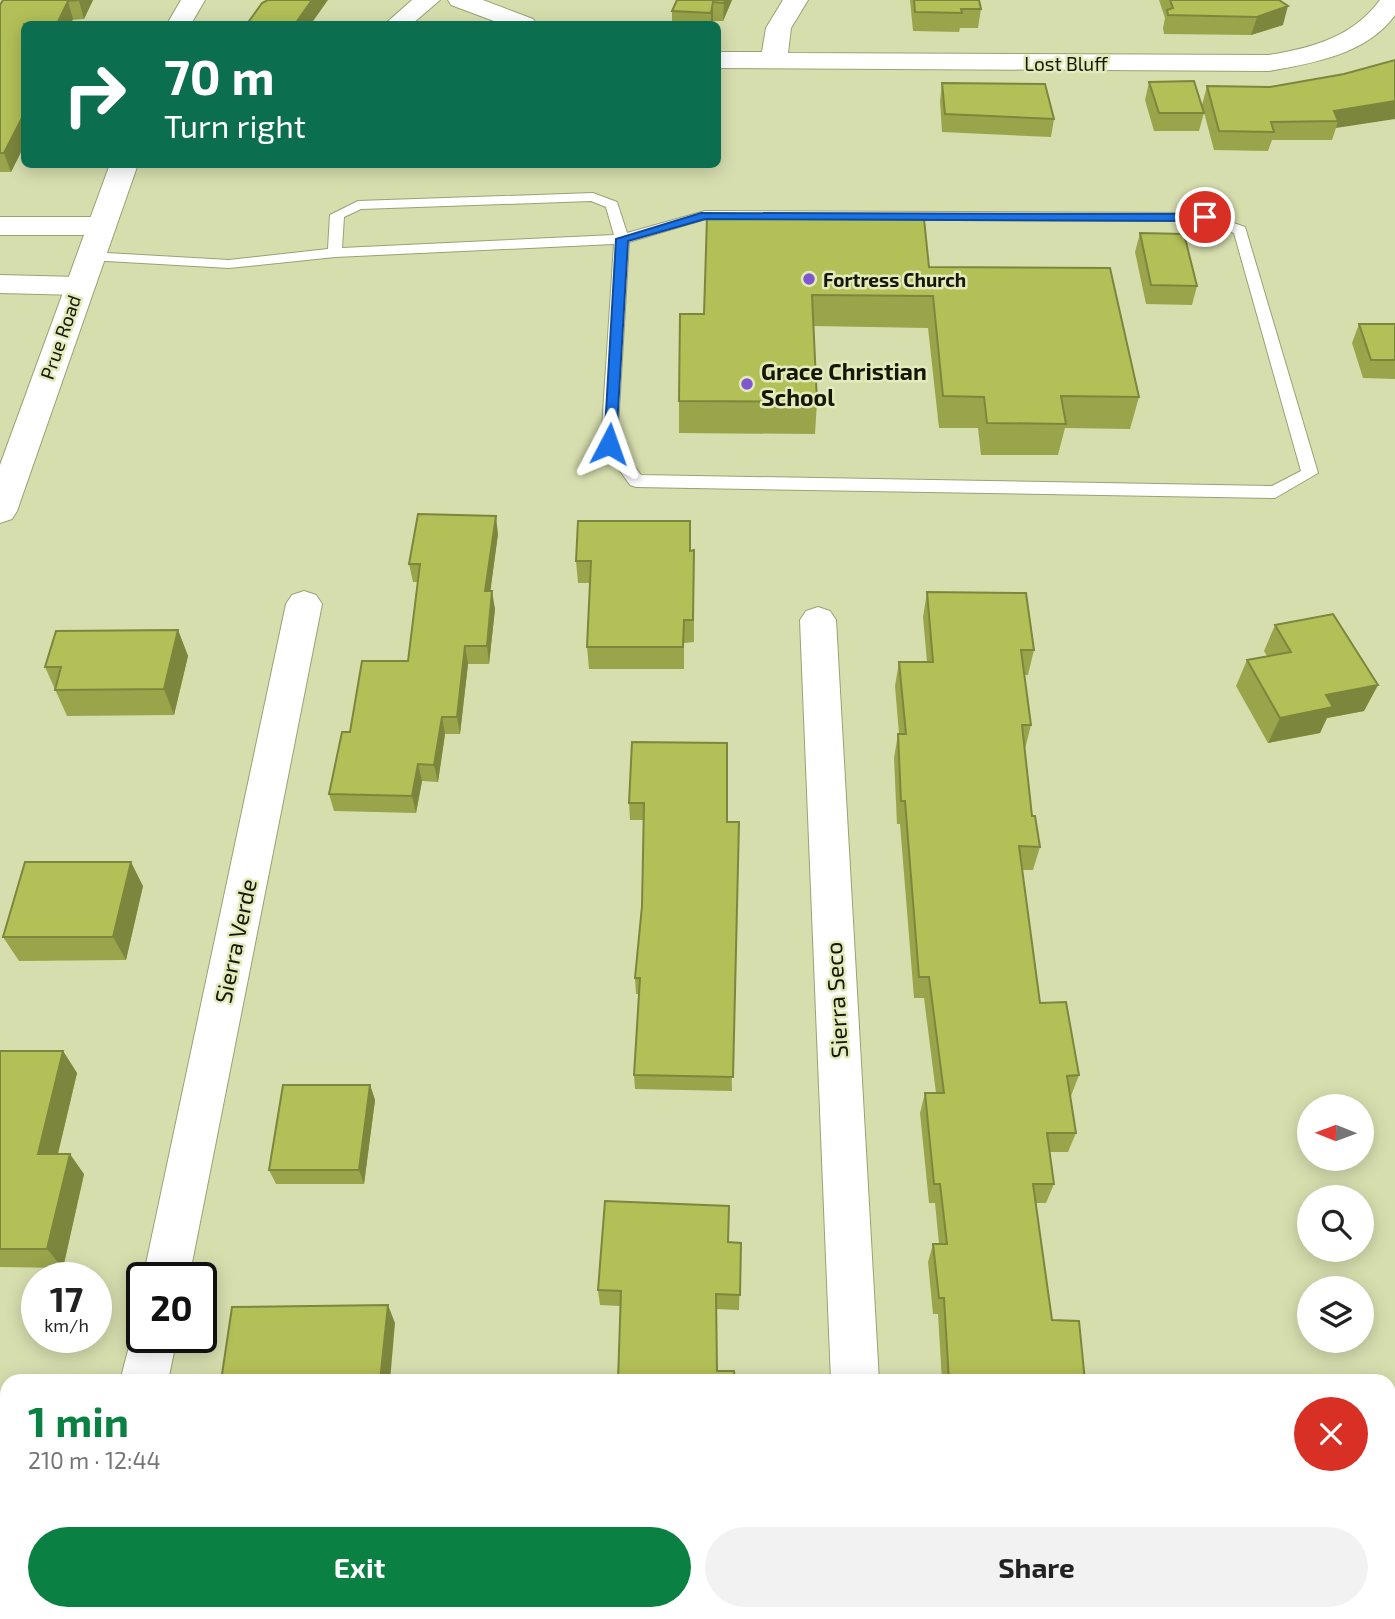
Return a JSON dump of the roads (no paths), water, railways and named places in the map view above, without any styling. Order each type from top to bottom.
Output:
[{"type":"street","points":[[182,21],[193,0]]},
{"type":"street","points":[[401,21],[428,0]]},
{"type":"street","points":[[460,0],[516,21]]},
{"type":"street","points":[[775,61],[774,36],[779,20],[796,0]]},
{"type":"street","name":"Lost Bluff","points":[[721,60],[1269,63],[1307,57],[1340,46],[1366,32],[1384,14],[1392,0]]},
{"type":"street","name":"Prue Road","points":[[0,512],[122,168]]},
{"type":"street","points":[[0,226],[100,226]]},
{"type":"street","points":[[0,284],[79,286]]},
{"type":"street","name":"Sierra Verde","points":[[169,1262],[304,604]]},
{"type":"street","name":"Sierra Seco","points":[[818,620],[855,1374]]},
{"type":"street","points":[[145,1374],[150,1353]]},
{"type":"lane","points":[[89,257],[229,264],[335,253],[622,239],[705,215],[1205,217],[1240,230],[1310,472],[1275,492],[636,481],[609,444],[622,239],[612,205],[593,197],[358,205],[337,215],[335,253]]},
{"type":"place","name":"Fortress Church","points":[[809,279]]},
{"type":"place","name":"Grace Christian School","points":[[747,384]]}]
